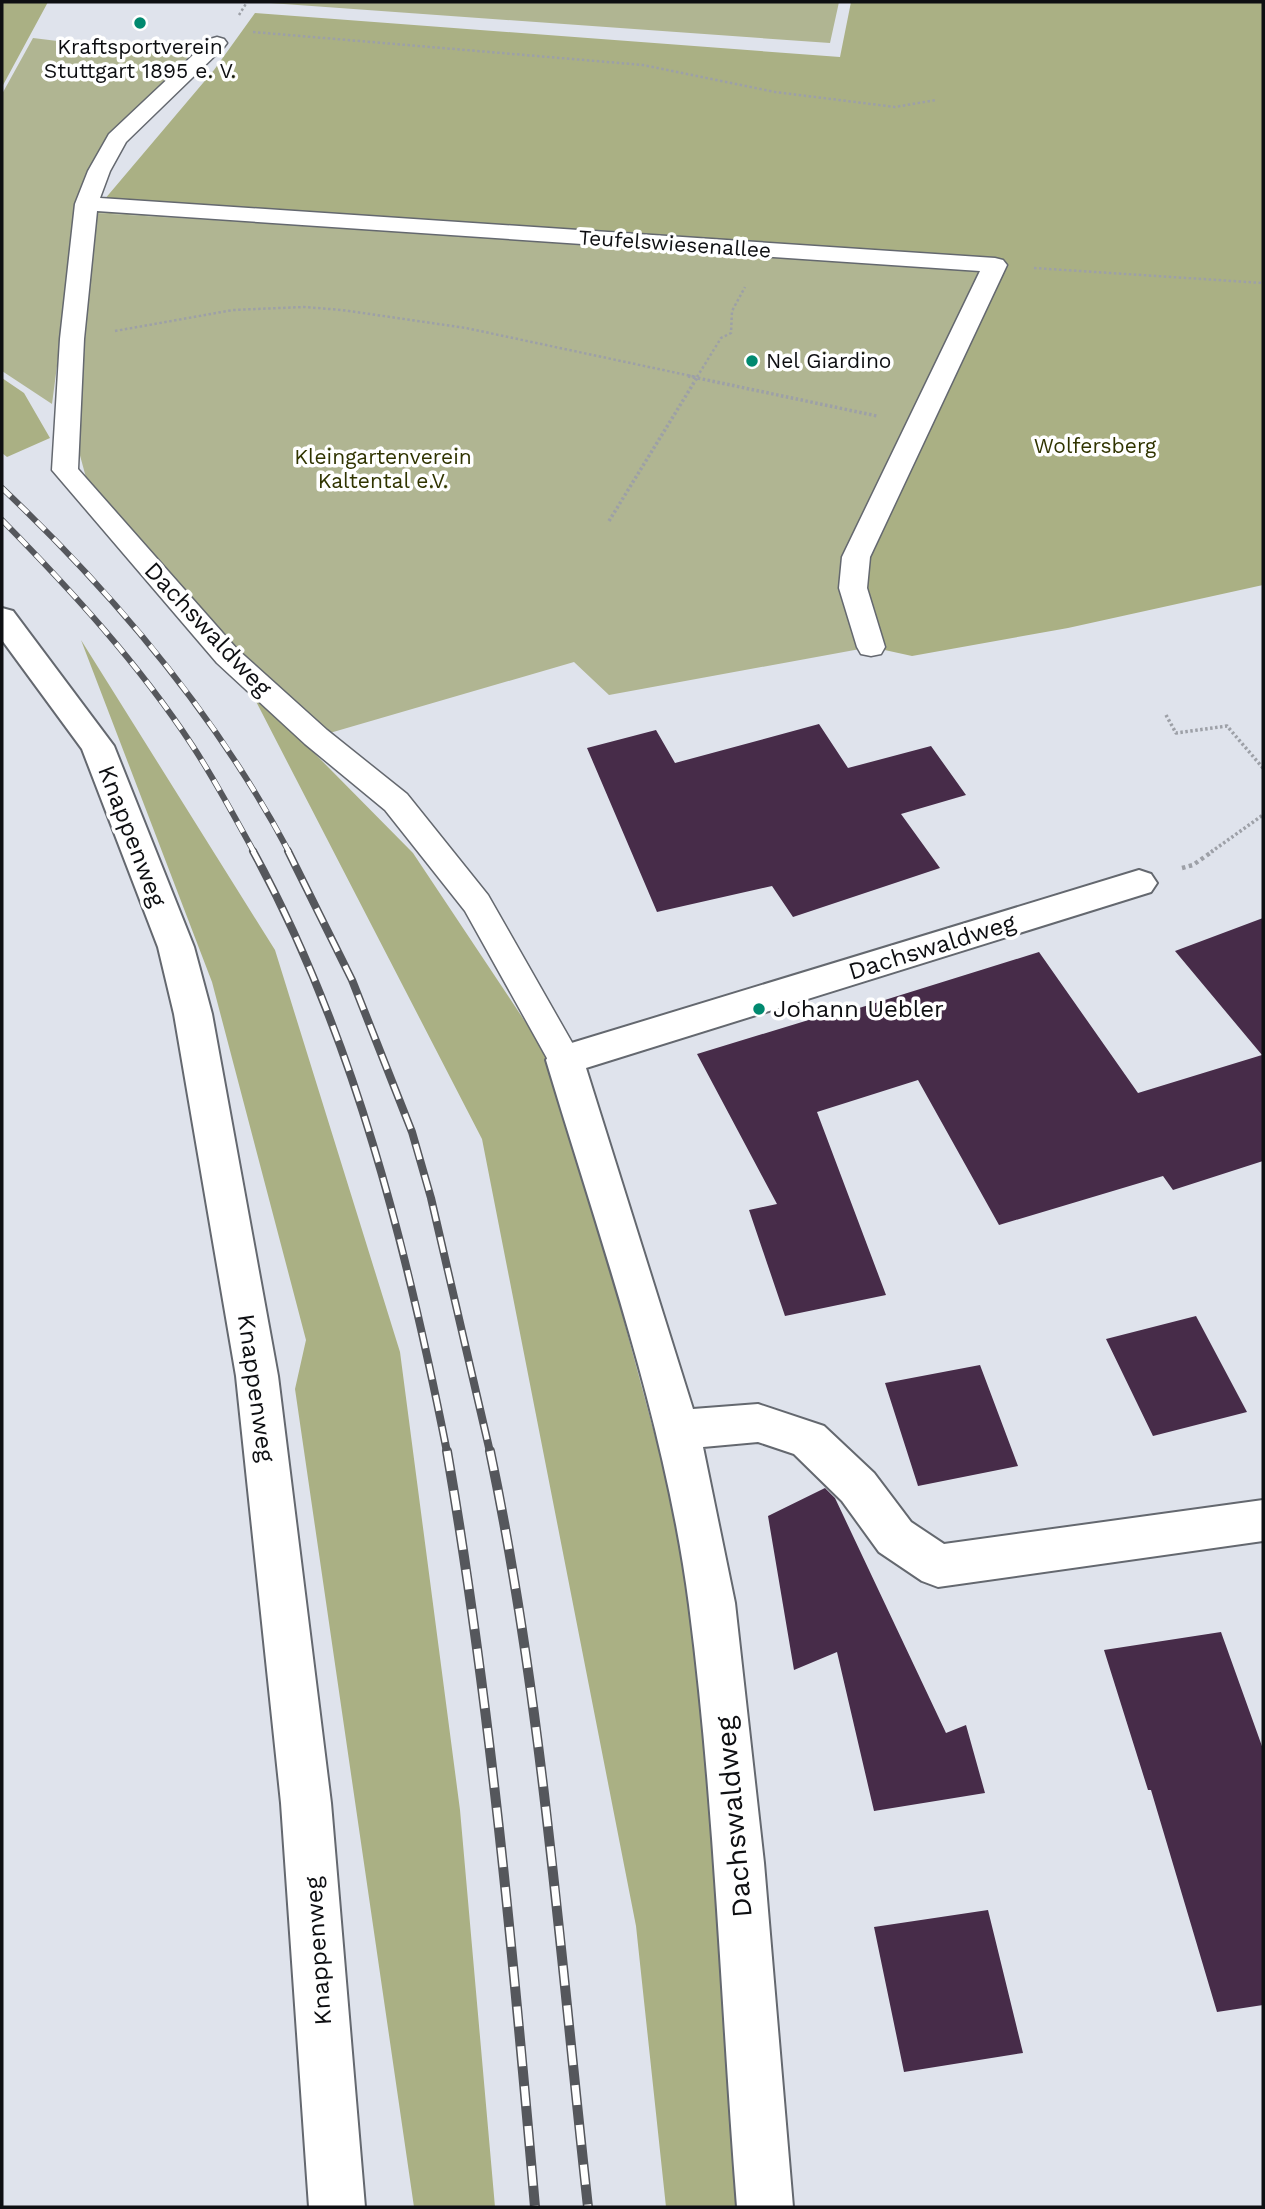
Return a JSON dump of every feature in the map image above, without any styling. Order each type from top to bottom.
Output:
[{"type":"street","name":"Knappenweg","points":[[2,618],[97,746],[176,947],[194,1014],[258,1390],[306,1803],[337,2207]]},
{"type":"street","name":"Dachswaldweg","points":[[765,2207],[739,1863],[712,1603],[678,1430],[565,1059],[1139,883]]},
{"type":"street","points":[[678,1430],[758,1423],[808,1440],[858,1487],[895,1537],[938,1566],[1263,1520]]},
{"type":"lane","name":"Dachswaldweg","points":[[217,44],[117,139],[99,171],[86,204],[72,339],[65,470],[227,656],[316,737],[396,802],[477,903],[565,1059]]},
{"type":"lane","name":"Teufelswiesenallee","points":[[86,204],[995,265]]},
{"type":"lane","points":[[871,647],[853,588],[856,557],[995,265]]},
{"type":"path","points":[[239,16],[247,2]]},
{"type":"path","points":[[217,44],[256,31],[643,65],[775,92],[895,107],[936,100]]},
{"type":"path","points":[[609,521],[721,338],[731,333],[732,311],[766,250]]},
{"type":"path","points":[[995,265],[1263,283]]},
{"type":"path","points":[[72,339],[233,310],[304,307],[354,311],[466,328],[920,425]]},
{"type":"path","points":[[1166,715],[1177,733],[1227,726],[1263,768]]},
{"type":"path","points":[[1139,883],[1192,865],[1263,815]]},
{"type":"green space","points":[[2,2],[48,2],[2,87]]},
{"type":"green space","points":[[256,2],[839,2],[830,43]]},
{"type":"green space","name":"Wolfersberg","points":[[851,2],[1263,2],[1263,585],[1068,628],[912,656],[871,647],[853,588],[994,265],[93,213],[214,70],[255,13],[840,57]]},
{"type":"green space","points":[[33,38],[188,57],[80,191],[52,404],[2,371],[2,94]]},
{"type":"green space","name":"Kleingartenverein Kaltental e.V.","points":[[93,213],[995,265],[871,647],[609,695],[574,662],[316,737],[88,485],[78,448]]},
{"type":"green space","points":[[2,378],[24,393],[50,438],[7,457],[2,453]]},
{"type":"green space","points":[[81,640],[275,950],[400,1352],[460,1810],[495,2207],[414,2207],[295,1389],[306,1340],[212,982]]},
{"type":"green space","points":[[248,686],[413,853],[556,1068],[687,1555],[752,2207],[666,2207],[636,1926],[482,1139]]},
{"type":"building","points":[[819,724],[848,768],[931,746],[966,795],[901,814],[940,868],[793,917],[772,886],[657,912],[587,748],[656,730],[675,763]]},
{"type":"building","points":[[1263,918],[1263,1161],[1173,1190],[1163,1176],[999,1225],[918,1080],[817,1112],[886,1295],[785,1316],[749,1210],[777,1204],[697,1054],[825,1015],[827,1018],[1039,952],[1138,1093],[1262,1055],[1175,951]]},
{"type":"building","points":[[1196,1316],[1247,1412],[1153,1436],[1106,1339]]},
{"type":"building","points":[[980,1365],[1018,1466],[918,1486],[885,1383]]},
{"type":"building","points":[[825,1488],[835,1498],[946,1733],[966,1725],[985,1793],[874,1811],[837,1652],[794,1670],[768,1516]]},
{"type":"building","points":[[1221,1632],[1263,1749],[1263,2005],[1217,2012],[1151,1790],[1148,1790],[1104,1650]]},
{"type":"building","points":[[988,1910],[1023,2053],[904,2072],[874,1927]]},
{"type":"railway","points":[[2,488],[84,571],[160,658],[229,752],[289,852]]},
{"type":"railway","points":[[2,520],[78,600],[149,685],[200,758],[254,852]]},
{"type":"railway","points":[[253,851],[289,922],[321,995],[373,1144],[414,1297],[447,1452]]},
{"type":"railway","points":[[288,851],[352,980],[412,1132],[431,1198],[490,1452]]},
{"type":"railway","points":[[447,1451],[488,1733],[509,1923],[535,2207]]},
{"type":"railway","points":[[490,1451],[508,1544],[536,1733],[588,2207]]},
{"type":"place","name":"Kraftsportverein Stuttgart 1895 e. V.","points":[[140,23]]},
{"type":"place","name":"Nel Giardino","points":[[752,361]]},
{"type":"place","name":"Johann Uebler","points":[[759,1009]]}]
